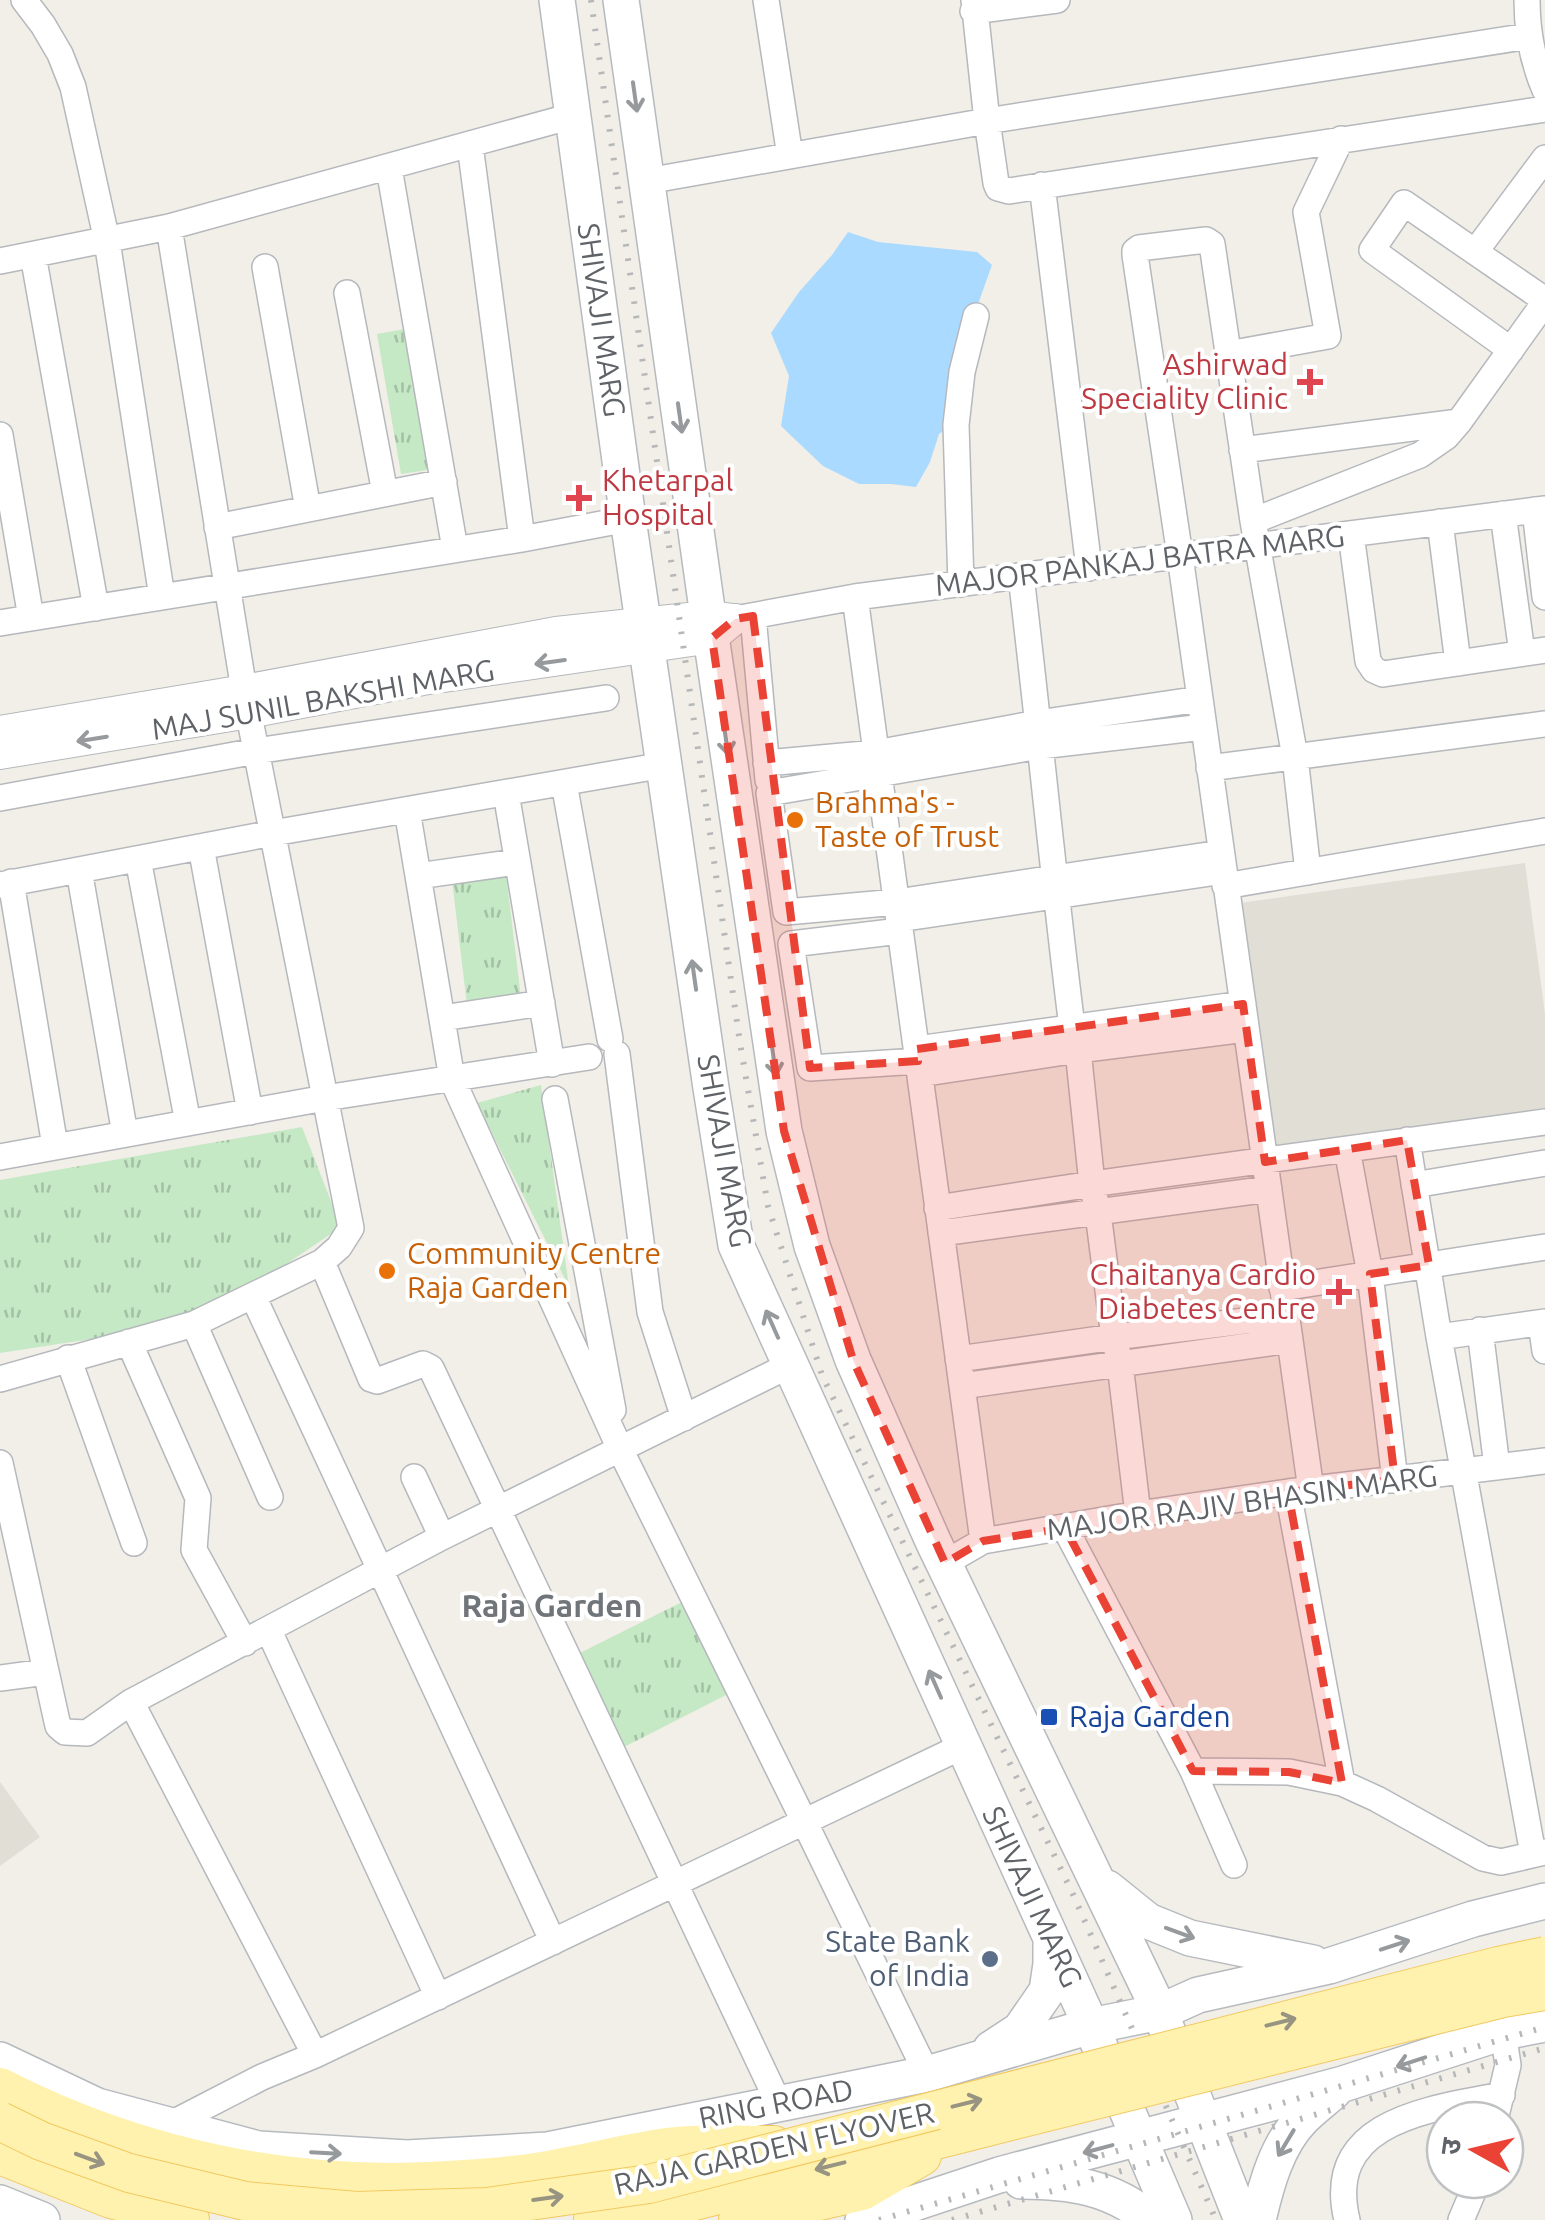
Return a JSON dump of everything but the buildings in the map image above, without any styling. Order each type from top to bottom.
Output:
[{"type":"main road","name":"SHIVAJI MARG","points":[[556,0],[710,1088],[736,1245],[1091,2026],[1174,2220]]},
{"type":"main road","name":"SHIVAJI MARG","points":[[621,0],[647,180],[727,622],[784,1131],[812,1246],[852,1360],[944,1563],[1160,2012],[1242,2220]]},
{"type":"main road","points":[[1098,1881],[1148,1921],[1190,1938],[1329,1966]]},
{"type":"main road","name":"RING ROAD","points":[[0,2060],[97,2106],[258,2149],[407,2158],[548,2150],[926,2074],[1091,2026],[1160,2012],[1198,1995],[1329,1966],[1473,1919],[1545,1901]]},
{"type":"main road","points":[[1473,1919],[1449,1943],[1441,1962],[1442,1989],[1446,2004],[1460,2020],[1503,2032]]},
{"type":"main road","points":[[974,2060],[1020,2030],[1047,1991],[1052,1964],[1050,1940]]},
{"type":"main road","name":"RAJA GARDEN FLYOVER","points":[[0,2121],[129,2173],[245,2201],[356,2211],[487,2206],[648,2184],[1545,1956]]},
{"type":"main road","name":"RAJA GARDEN FLYOVER","points":[[594,2220],[652,2212],[1545,1990]]},
{"type":"main road","points":[[863,2220],[978,2182],[1342,2084],[1503,2032],[1545,2024]]},
{"type":"main road","points":[[1258,2220],[1279,2153],[1301,2120],[1342,2084]]},
{"type":"main road","points":[[0,2087],[36,2106],[194,2161],[286,2176],[378,2183],[464,2179],[558,2168],[662,2147],[805,2145]]},
{"type":"main road","points":[[738,2220],[862,2191],[958,2134]]},
{"type":"main road","points":[[0,2156],[112,2199],[190,2220]]},
{"type":"main road","points":[[978,2182],[1058,2181],[1102,2190],[1151,2220]]},
{"type":"main road","points":[[0,2203],[42,2220]]},
{"type":"street","points":[[24,0],[60,54],[72,87],[107,241],[162,597]]},
{"type":"street","points":[[766,0],[790,156]]},
{"type":"street","points":[[1057,0],[974,6],[998,188],[1010,191],[1545,108]]},
{"type":"street","points":[[1527,0],[1534,28],[1531,52],[1545,90]]},
{"type":"street","points":[[647,180],[1534,28]]},
{"type":"street","points":[[0,261],[169,227],[572,116]]},
{"type":"street","points":[[1228,354],[1328,336],[1306,212],[1341,139]]},
{"type":"street","points":[[470,144],[522,539]]},
{"type":"street","points":[[1476,252],[1545,158]]},
{"type":"street","points":[[389,168],[455,549]]},
{"type":"street","points":[[1042,184],[1090,568]]},
{"type":"street","points":[[1256,533],[1420,455],[1446,436],[1460,422],[1511,350],[1545,301],[1404,203],[1372,250],[1511,350]]},
{"type":"street","points":[[0,1378],[194,1324],[322,1262],[350,1228],[246,702],[169,227]]},
{"type":"street","points":[[1308,872],[1295,757],[1210,240],[1135,250],[1288,1328],[1299,1491],[1342,1783]]},
{"type":"street","points":[[33,255],[96,608]]},
{"type":"street","points":[[265,267],[308,509]]},
{"type":"street","points":[[347,293],[385,494]]},
{"type":"street","points":[[961,584],[956,425],[962,372],[976,316]]},
{"type":"street","points":[[1242,450],[1460,422]]},
{"type":"street","points":[[0,435],[31,618]]},
{"type":"street","points":[[218,527],[444,482]]},
{"type":"street","points":[[1540,510],[1545,597]]},
{"type":"street","name":"MAJOR PANKAJ BATRA MARG","points":[[727,622],[855,598],[1180,556],[1256,533],[1351,534],[1540,510]]},
{"type":"street","points":[[1351,534],[1368,662],[1383,674],[1534,652],[1503,514]]},
{"type":"street","points":[[0,623],[628,519]]},
{"type":"street","points":[[1440,522],[1458,663]]},
{"type":"street","points":[[1021,576],[1054,888],[1138,1514]]},
{"type":"street","points":[[855,598],[982,1541]]},
{"type":"street","points":[[727,622],[766,763],[810,1068],[918,1061],[1244,1017]]},
{"type":"street","name":"MAJ SUNIL BAKSHI MARG","points":[[0,731],[423,680],[727,622]]},
{"type":"street","points":[[0,798],[256,750],[606,698]]},
{"type":"street","points":[[769,794],[878,764],[1200,699]]},
{"type":"street","name":"MAJ SUNIL BAKSHI MARG","points":[[0,754],[246,702]]},
{"type":"street","points":[[1209,768],[1545,724]]},
{"type":"street","points":[[1039,734],[1204,727]]},
{"type":"street","points":[[766,763],[878,764]]},
{"type":"street","points":[[55,1146],[6,883],[664,766]]},
{"type":"street","points":[[564,783],[613,1047],[650,1312],[684,1418]]},
{"type":"street","points":[[506,793],[552,1064]]},
{"type":"street","points":[[406,810],[452,1079],[620,1449],[926,2074]]},
{"type":"street","points":[[791,944],[899,917],[1054,888],[1223,870],[1308,872],[1545,831]]},
{"type":"street","points":[[201,847],[250,1112]]},
{"type":"street","points":[[138,859],[188,1123]]},
{"type":"street","points":[[418,876],[518,862]]},
{"type":"street","points":[[79,870],[124,1134]]},
{"type":"street","points":[[786,912],[899,917]]},
{"type":"street","points":[[442,1018],[542,1003]]},
{"type":"street","points":[[0,1157],[325,1098],[589,1057]]},
{"type":"street","points":[[555,1098],[620,1449]]},
{"type":"street","points":[[939,1220],[1092,1184],[1545,1122]]},
{"type":"street","points":[[1193,1771],[1289,1772],[1342,1783],[1483,1858],[1501,1862],[1539,1853],[1439,1337],[1407,1140]]},
{"type":"street","points":[[1347,1149],[1370,1274],[1395,1480]]},
{"type":"street","points":[[1414,1184],[1545,1163]]},
{"type":"street","points":[[939,1220],[1098,1213],[1268,1188]]},
{"type":"street","points":[[1282,1288],[1545,1247]]},
{"type":"street","points":[[322,1262],[371,1379],[380,1380],[424,1364],[431,1368],[780,2106]]},
{"type":"street","points":[[253,1296],[553,1942]]},
{"type":"street","points":[[1439,1337],[1543,1322],[1545,1350]]},
{"type":"street","points":[[194,1324],[270,1497]]},
{"type":"street","points":[[958,1359],[1114,1336],[1288,1328]]},
{"type":"street","points":[[962,1386],[1120,1364],[1288,1328]]},
{"type":"street","points":[[1480,1330],[1498,1467]]},
{"type":"street","points":[[129,1342],[198,1498],[194,1550],[245,1643]]},
{"type":"street","points":[[68,1358],[134,1543]]},
{"type":"street","points":[[0,1463],[58,1726],[65,1732],[86,1733],[130,1702],[442,1537],[790,1365]]},
{"type":"street","name":"MAJOR RAJIV BHASIN MARG","points":[[944,1563],[982,1541],[1138,1514],[1545,1461]]},
{"type":"street","points":[[414,1477],[442,1537]]},
{"type":"street","points":[[1065,1528],[1193,1771],[1234,1865]]},
{"type":"street","points":[[268,1630],[438,1997]]},
{"type":"street","points":[[0,1678],[46,1672]]},
{"type":"street","points":[[130,1702],[315,2055]]},
{"type":"street","points":[[167,2126],[262,2077],[963,1746]]},
{"type":"street","points":[[1500,2100],[1508,2065],[1503,2032]]},
{"type":"street","points":[[1346,2220],[1344,2172],[1358,2147],[1410,2114],[1425,2113]]},
{"type":"highlighted area","points":[[753,616],[810,1068],[918,1061],[917,1049],[1243,1004],[1265,1162],[1407,1140],[1429,1265],[1370,1274],[1395,1480],[1288,1492],[1342,1783],[1289,1772],[1193,1771],[1065,1528],[983,1541],[945,1563],[853,1360],[784,1131],[713,655],[712,638],[735,619]]},
{"type":"shaded area","points":[[1525,863],[1545,1014],[1545,1113],[1272,1150],[1239,903]]},
{"type":"shaded area","points":[[0,1782],[40,1837],[0,1866]]},
{"type":"green space","points":[[410,328],[434,469],[401,474],[377,334]]},
{"type":"green space","points":[[506,874],[521,998],[467,1005],[452,880]]},
{"type":"green space","points":[[541,1085],[569,1287],[477,1103]]},
{"type":"green space","points":[[302,1127],[341,1227],[248,1290],[192,1311],[104,1337],[0,1353],[0,1180]]},
{"type":"green space","points":[[682,1602],[728,1694],[624,1747],[578,1654]]},
{"type":"water","points":[[848,232],[878,242],[977,252],[992,265],[968,332],[957,421],[939,434],[916,487],[859,484],[823,466],[781,426],[789,376],[771,333]]},
{"type":"railway","points":[[591,0],[740,1043],[768,1206],[822,1375],[1072,1892],[1216,2220]]},
{"type":"railway","points":[[879,2220],[1545,2027]]},
{"type":"railway","points":[[952,2220],[1545,2048]]},
{"type":"place","name":"Ashirwad Speciality Clinic","points":[[1310,382]]},
{"type":"place","name":"Khetarpal Hospital","points":[[579,498]]},
{"type":"place","name":"Brahma's - Taste of Trust","points":[[795,820]]},
{"type":"place","name":"Community Centre Raja Garden","points":[[387,1271]]},
{"type":"place","name":"Chaitanya Cardio Diabetes Centre","points":[[1339,1292]]},
{"type":"place","name":"Raja Garden","points":[[1049,1717]]},
{"type":"place","name":"State Bank of India","points":[[990,1959]]},
{"type":"district","name":"Raja Garden","points":[[552,1606]]}]
